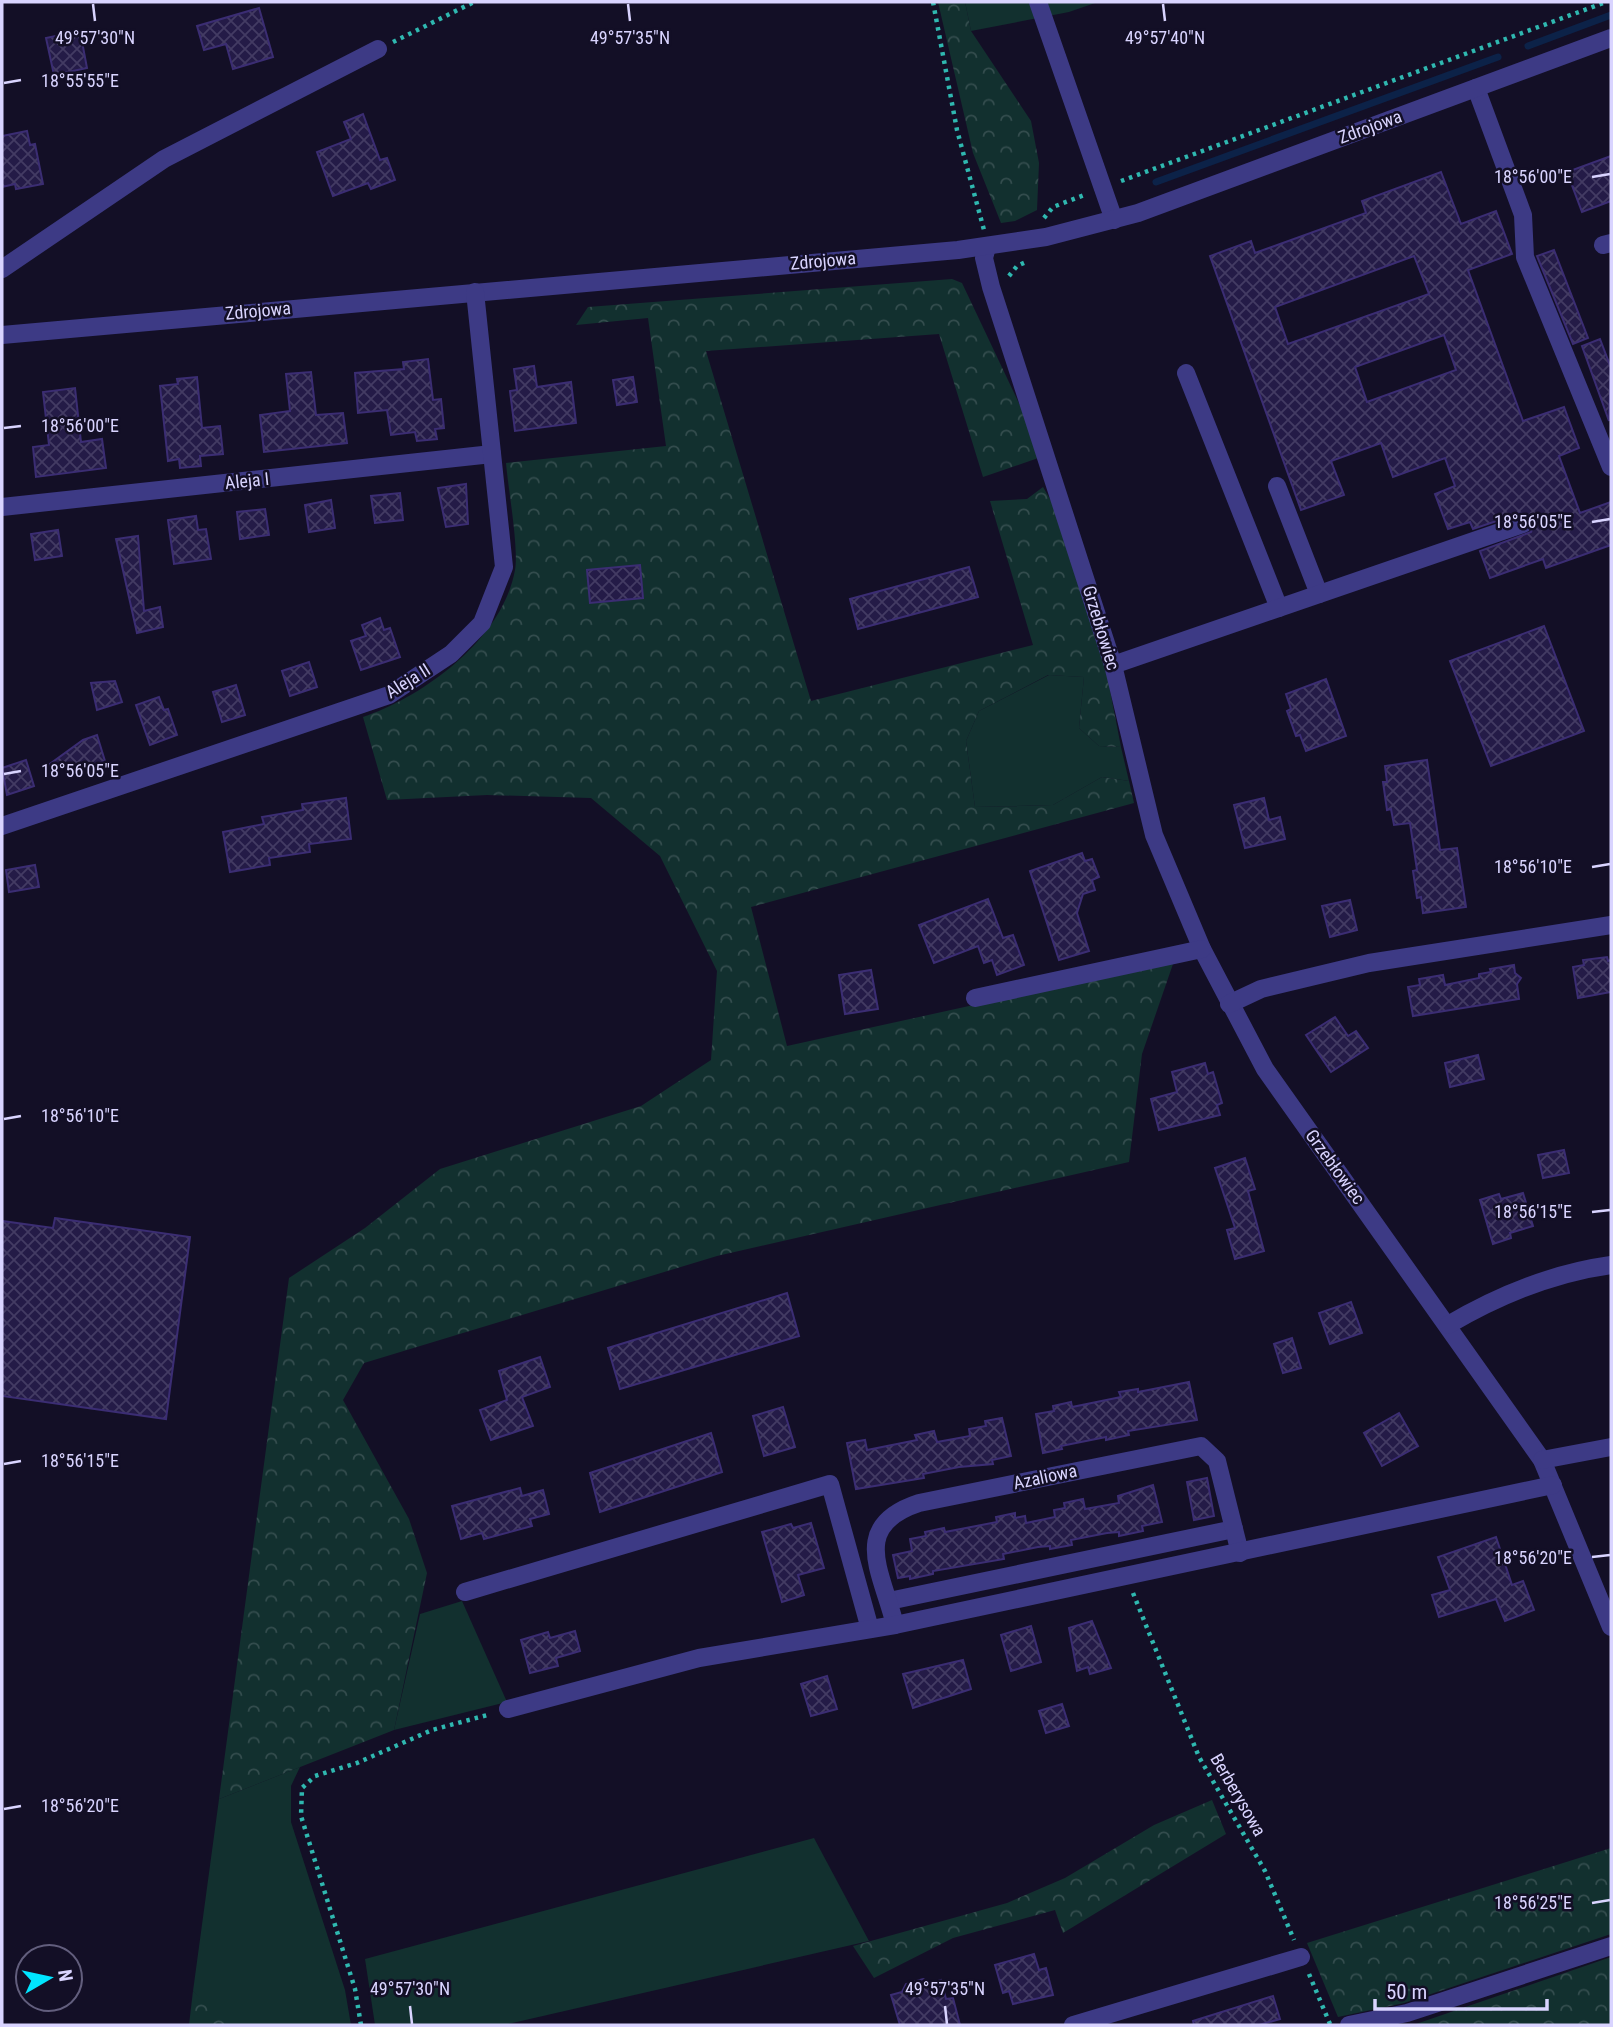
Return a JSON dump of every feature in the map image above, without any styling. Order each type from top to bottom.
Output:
[{"type":"street","points":[[1038,2],[1105,187],[1114,220]]},
{"type":"street","name":"Zdrojowa","points":[[2,335],[987,247],[1046,237],[1114,220],[1611,38]]},
{"type":"street","points":[[2,269],[164,159],[378,49]]},
{"type":"street","points":[[1476,88],[1523,215],[1525,257],[1611,467]]},
{"type":"street","name":"Grzebłowiec","points":[[987,247],[984,258],[991,287],[1113,665],[1154,835],[1202,949],[1265,1069],[1542,1460],[1611,1627]]},
{"type":"street","name":"Aleja II","points":[[2,826],[389,695],[451,654],[482,623],[504,567],[475,292]]},
{"type":"street","points":[[1186,373],[1279,608]]},
{"type":"street","name":"Aleja I","points":[[2,507],[492,454]]},
{"type":"street","points":[[1277,486],[1319,594]]},
{"type":"street","points":[[1113,665],[1523,524]]},
{"type":"street","points":[[1229,1004],[1261,989],[1369,964],[1611,925]]},
{"type":"street","points":[[975,998],[1202,949]]},
{"type":"street","points":[[1448,1325],[1493,1299],[1579,1269],[1611,1265]]},
{"type":"street","name":"Azaliowa","points":[[895,1625],[874,1551],[878,1533],[889,1516],[904,1508],[947,1497],[1201,1446],[1217,1461],[1240,1553]]},
{"type":"street","points":[[1542,1460],[1611,1447]]},
{"type":"street","points":[[465,1592],[830,1484],[870,1629]]},
{"type":"street","points":[[508,1709],[699,1658],[895,1625],[1553,1485]]},
{"type":"street","points":[[889,1601],[1234,1529]]},
{"type":"street","points":[[1349,2025],[1407,2013],[1611,1946]]},
{"type":"street","points":[[1073,2025],[1301,1957]]},
{"type":"path","points":[[378,49],[474,2]]},
{"type":"path","points":[[933,2],[957,130],[980,208],[987,247]]},
{"type":"path","points":[[1044,226],[1043,219],[1049,209],[1606,2]]},
{"type":"path","points":[[1008,283],[1017,266],[1037,260]]},
{"type":"path","name":"Berberysowa","points":[[1126,1576],[1199,1757],[1265,1871],[1331,2025]]},
{"type":"path","points":[[362,2025],[355,1989],[301,1816],[302,1788],[315,1776],[357,1763],[432,1730],[508,1709]]},
{"type":"green space","points":[[938,2],[965,2],[971,31],[1031,121],[1039,163],[1037,210],[1015,221],[1001,223],[973,153]]},
{"type":"green space","points":[[965,2],[1098,2],[1069,12],[971,31]]},
{"type":"green space","points":[[952,279],[962,283],[1044,456],[983,477],[939,334],[706,351],[811,701],[1033,645],[990,501],[1027,499],[1043,487],[1058,513],[1106,670],[1121,747],[1099,746],[1079,728],[1084,677],[1048,675],[979,711],[966,741],[975,807],[1053,805],[1102,777],[1129,781],[1134,803],[751,907],[787,1046],[1174,961],[1142,1054],[1129,1162],[717,1256],[364,1363],[343,1400],[409,1519],[427,1573],[394,1730],[219,1799],[289,1278],[365,1228],[440,1169],[641,1106],[711,1060],[717,971],[660,856],[591,798],[487,795],[387,800],[363,717],[411,695],[435,679],[478,641],[495,619],[508,595],[516,560],[506,463],[666,446],[648,318],[576,325],[588,307]]},
{"type":"green space","points":[[1049,675],[1084,677],[1079,728],[1099,746],[1121,747],[1129,781],[1102,777],[1053,805],[975,807],[966,741],[979,711]]},
{"type":"green space","points":[[462,1601],[507,1702],[394,1730],[420,1614]]},
{"type":"green space","points":[[300,1767],[291,1786],[291,1822],[345,1990],[351,2025],[226,2025],[193,1991],[219,1799]]},
{"type":"green space","points":[[1212,1800],[1226,1834],[1063,1933],[1055,1910],[953,1938],[874,1978],[853,1946],[1007,1903],[1065,1878],[1154,1825]]},
{"type":"green space","points":[[814,1838],[869,1941],[504,2025],[375,2025],[365,1959]]},
{"type":"green space","points":[[1611,1848],[1611,1934],[1404,2003],[1338,2017],[1307,1943]]},
{"type":"green space","points":[[1611,1957],[1611,2025],[1413,2025]]},
{"type":"green space","points":[[193,1991],[226,2021],[226,2025],[189,2025]]},
{"type":"building","points":[[259,8],[273,57],[233,69],[226,44],[204,50],[197,26]]},
{"type":"building","points":[[80,31],[87,68],[54,75],[46,38]]},
{"type":"building","points":[[363,114],[380,160],[387,158],[395,180],[371,189],[368,183],[333,196],[317,152],[351,139],[344,122]]},
{"type":"building","points":[[27,131],[30,145],[35,144],[43,184],[16,189],[15,184],[2,187],[2,136]]},
{"type":"building","points":[[1611,156],[1611,201],[1582,212],[1567,172]]},
{"type":"building","points":[[1441,172],[1461,224],[1496,211],[1512,254],[1468,270],[1523,421],[1564,407],[1579,448],[1559,456],[1580,513],[1611,502],[1611,545],[1546,568],[1543,559],[1490,578],[1480,551],[1531,532],[1534,525],[1531,516],[1520,513],[1473,529],[1470,522],[1448,529],[1435,494],[1455,486],[1445,458],[1393,477],[1381,443],[1331,461],[1344,495],[1301,510],[1210,256],[1251,241],[1255,253],[1366,213],[1362,201]],"holes":[[[1414,256],[1429,294],[1288,344],[1275,307]],[[1444,335],[1456,370],[1367,402],[1355,367]]]},
{"type":"building","points":[[1554,250],[1588,338],[1573,344],[1537,256]]},
{"type":"building","points":[[1600,339],[1611,368],[1609,421],[1582,346]]},
{"type":"building","points":[[428,359],[433,400],[441,399],[444,428],[435,429],[437,439],[417,441],[415,432],[391,435],[387,410],[358,413],[355,373],[404,369],[403,362]]},
{"type":"building","points":[[534,366],[537,387],[571,382],[576,423],[515,431],[510,391],[517,390],[514,369]]},
{"type":"building","points":[[311,372],[316,415],[343,413],[347,443],[264,452],[260,415],[290,411],[286,374]]},
{"type":"building","points":[[197,377],[202,428],[220,426],[223,454],[200,456],[201,466],[180,468],[179,459],[168,461],[160,386],[178,384],[177,379]]},
{"type":"building","points":[[633,377],[637,402],[617,405],[613,380]]},
{"type":"building","points":[[75,388],[81,442],[102,439],[106,468],[36,477],[33,447],[49,445],[43,392]]},
{"type":"building","points":[[466,484],[468,524],[446,527],[438,488]]},
{"type":"building","points":[[400,493],[403,520],[375,523],[371,496]]},
{"type":"building","points":[[331,500],[335,528],[309,532],[305,505]]},
{"type":"building","points":[[265,509],[269,535],[240,539],[237,512]]},
{"type":"building","points":[[196,516],[198,530],[206,529],[211,559],[174,564],[168,520]]},
{"type":"building","points":[[58,530],[62,556],[35,560],[31,534]]},
{"type":"building","points":[[138,536],[144,611],[160,607],[163,627],[137,633],[116,539]]},
{"type":"building","points":[[640,565],[643,598],[590,603],[587,570]]},
{"type":"building","points":[[969,567],[978,597],[858,629],[850,599]]},
{"type":"building","points":[[380,618],[384,630],[390,628],[400,657],[361,670],[351,641],[366,636],[362,625]]},
{"type":"building","points":[[1544,626],[1584,731],[1491,766],[1450,661]]},
{"type":"building","points":[[309,662],[317,687],[290,696],[282,671]]},
{"type":"building","points":[[1326,679],[1346,736],[1306,751],[1300,735],[1296,736],[1287,711],[1291,709],[1286,694]]},
{"type":"building","points":[[115,681],[122,702],[97,710],[91,683]]},
{"type":"building","points":[[236,685],[245,715],[222,722],[213,692]]},
{"type":"building","points":[[159,697],[164,710],[168,709],[177,735],[150,745],[136,705]]},
{"type":"building","points":[[97,735],[105,761],[77,770],[76,766],[47,766],[83,740]]},
{"type":"building","points":[[26,760],[34,786],[7,795],[2,768]]},
{"type":"building","points":[[1427,760],[1440,850],[1457,848],[1466,907],[1423,913],[1421,897],[1417,898],[1413,871],[1417,870],[1410,823],[1394,825],[1391,809],[1387,810],[1383,782],[1387,782],[1385,766]]},
{"type":"building","points":[[346,798],[351,839],[309,844],[310,852],[269,858],[270,865],[230,872],[223,832],[264,824],[262,817],[303,810],[302,804]]},
{"type":"building","points":[[1264,798],[1269,820],[1280,817],[1285,839],[1245,848],[1234,805]]},
{"type":"building","points":[[1082,853],[1085,861],[1092,859],[1099,877],[1092,880],[1095,890],[1083,894],[1077,913],[1089,951],[1059,960],[1030,871]]},
{"type":"building","points":[[35,865],[39,887],[9,892],[6,870]]},
{"type":"building","points":[[988,899],[1003,938],[1013,935],[1024,965],[997,975],[992,960],[984,963],[978,946],[934,963],[919,925]]},
{"type":"building","points":[[1350,900],[1357,930],[1330,937],[1322,906]]},
{"type":"building","points":[[1607,957],[1608,961],[1611,960],[1611,992],[1578,998],[1573,967],[1584,965],[1583,960]]},
{"type":"building","points":[[1514,965],[1515,973],[1521,978],[1517,984],[1519,999],[1413,1016],[1408,987],[1420,985],[1419,979],[1443,975],[1445,985],[1479,978],[1479,974],[1491,972],[1490,969]]},
{"type":"building","points":[[871,970],[878,1009],[845,1014],[839,975]]},
{"type":"building","points":[[1335,1017],[1348,1036],[1356,1031],[1368,1048],[1331,1072],[1306,1035]]},
{"type":"building","points":[[1478,1055],[1484,1079],[1450,1087],[1445,1063]]},
{"type":"building","points":[[1205,1063],[1208,1074],[1213,1072],[1222,1103],[1217,1105],[1220,1115],[1159,1130],[1151,1099],[1177,1092],[1172,1072]]},
{"type":"building","points":[[1564,1150],[1569,1173],[1543,1178],[1538,1155]]},
{"type":"building","points":[[1245,1158],[1255,1189],[1248,1191],[1264,1251],[1235,1259],[1227,1230],[1235,1228],[1215,1168]]},
{"type":"building","points":[[1523,1193],[1533,1226],[1510,1233],[1511,1238],[1493,1244],[1480,1200],[1499,1194],[1501,1199]]},
{"type":"building","points":[[55,1218],[190,1237],[166,1419],[2,1396],[2,1221],[53,1228]]},
{"type":"building","points":[[787,1293],[799,1336],[620,1389],[608,1348]]},
{"type":"building","points":[[1351,1302],[1362,1333],[1330,1344],[1319,1313]]},
{"type":"building","points":[[1292,1338],[1301,1368],[1283,1373],[1274,1344]]},
{"type":"building","points":[[540,1357],[550,1387],[522,1397],[533,1426],[491,1440],[480,1410],[507,1400],[499,1371]]},
{"type":"building","points":[[1189,1382],[1197,1420],[1128,1431],[1129,1435],[1061,1446],[1062,1449],[1043,1453],[1036,1414],[1054,1411],[1053,1406],[1071,1402],[1072,1407],[1121,1397],[1119,1392],[1138,1389],[1138,1392]]},
{"type":"building","points":[[783,1407],[795,1447],[764,1456],[753,1416]]},
{"type":"building","points":[[1399,1413],[1418,1446],[1382,1466],[1364,1433]]},
{"type":"building","points":[[1002,1418],[1011,1456],[992,1460],[993,1464],[959,1467],[923,1474],[924,1478],[856,1489],[847,1443],[865,1440],[867,1450],[917,1440],[915,1435],[934,1431],[937,1442],[970,1436],[969,1429],[986,1426],[985,1421]]},
{"type":"building","points":[[711,1433],[722,1472],[600,1512],[590,1473]]},
{"type":"building","points":[[1207,1478],[1214,1516],[1194,1520],[1187,1482]]},
{"type":"building","points":[[1153,1485],[1162,1522],[1142,1526],[1143,1531],[1119,1536],[1119,1532],[1107,1533],[1071,1540],[1072,1545],[1050,1549],[1050,1546],[1038,1547],[1003,1554],[1004,1559],[933,1571],[933,1574],[910,1579],[910,1576],[898,1578],[893,1555],[912,1551],[910,1539],[926,1536],[925,1532],[944,1528],[945,1532],[997,1522],[996,1517],[1015,1513],[1015,1518],[1025,1516],[1026,1523],[1055,1517],[1054,1510],[1065,1508],[1064,1503],[1083,1499],[1085,1509],[1119,1503],[1118,1496]]},
{"type":"building","points":[[520,1488],[522,1496],[543,1490],[549,1514],[530,1519],[532,1526],[484,1539],[482,1533],[461,1539],[452,1506]]},
{"type":"building","points":[[811,1523],[824,1568],[798,1575],[804,1595],[782,1602],[762,1532],[791,1524],[793,1528]]},
{"type":"building","points":[[1496,1537],[1512,1585],[1523,1581],[1534,1610],[1505,1621],[1496,1599],[1439,1617],[1432,1595],[1450,1590],[1438,1557]]},
{"type":"building","points":[[1092,1621],[1111,1668],[1090,1674],[1088,1667],[1077,1671],[1069,1628]]},
{"type":"building","points":[[1031,1626],[1041,1662],[1011,1671],[1001,1635]]},
{"type":"building","points":[[575,1631],[580,1651],[556,1658],[558,1666],[530,1673],[521,1640],[548,1632],[550,1638]]},
{"type":"building","points":[[963,1660],[971,1689],[913,1708],[903,1674]]},
{"type":"building","points":[[827,1676],[837,1709],[811,1716],[801,1684]]},
{"type":"building","points":[[1062,1704],[1069,1726],[1046,1733],[1039,1711]]},
{"type":"building","points":[[1034,1954],[1039,1970],[1046,1968],[1053,1995],[1013,2004],[1009,1991],[1003,1993],[995,1965]]},
{"type":"building","points":[[923,1979],[931,1983],[941,1980],[946,1999],[953,1998],[960,2025],[900,2025],[891,1995],[902,1992],[906,1984]]},
{"type":"building","points":[[1273,1996],[1280,2019],[1259,2025],[1194,2025],[1193,2021]]},
{"type":"waterway","points":[[1528,46],[1611,15]]},
{"type":"waterway","points":[[1156,182],[1498,57]]}]
